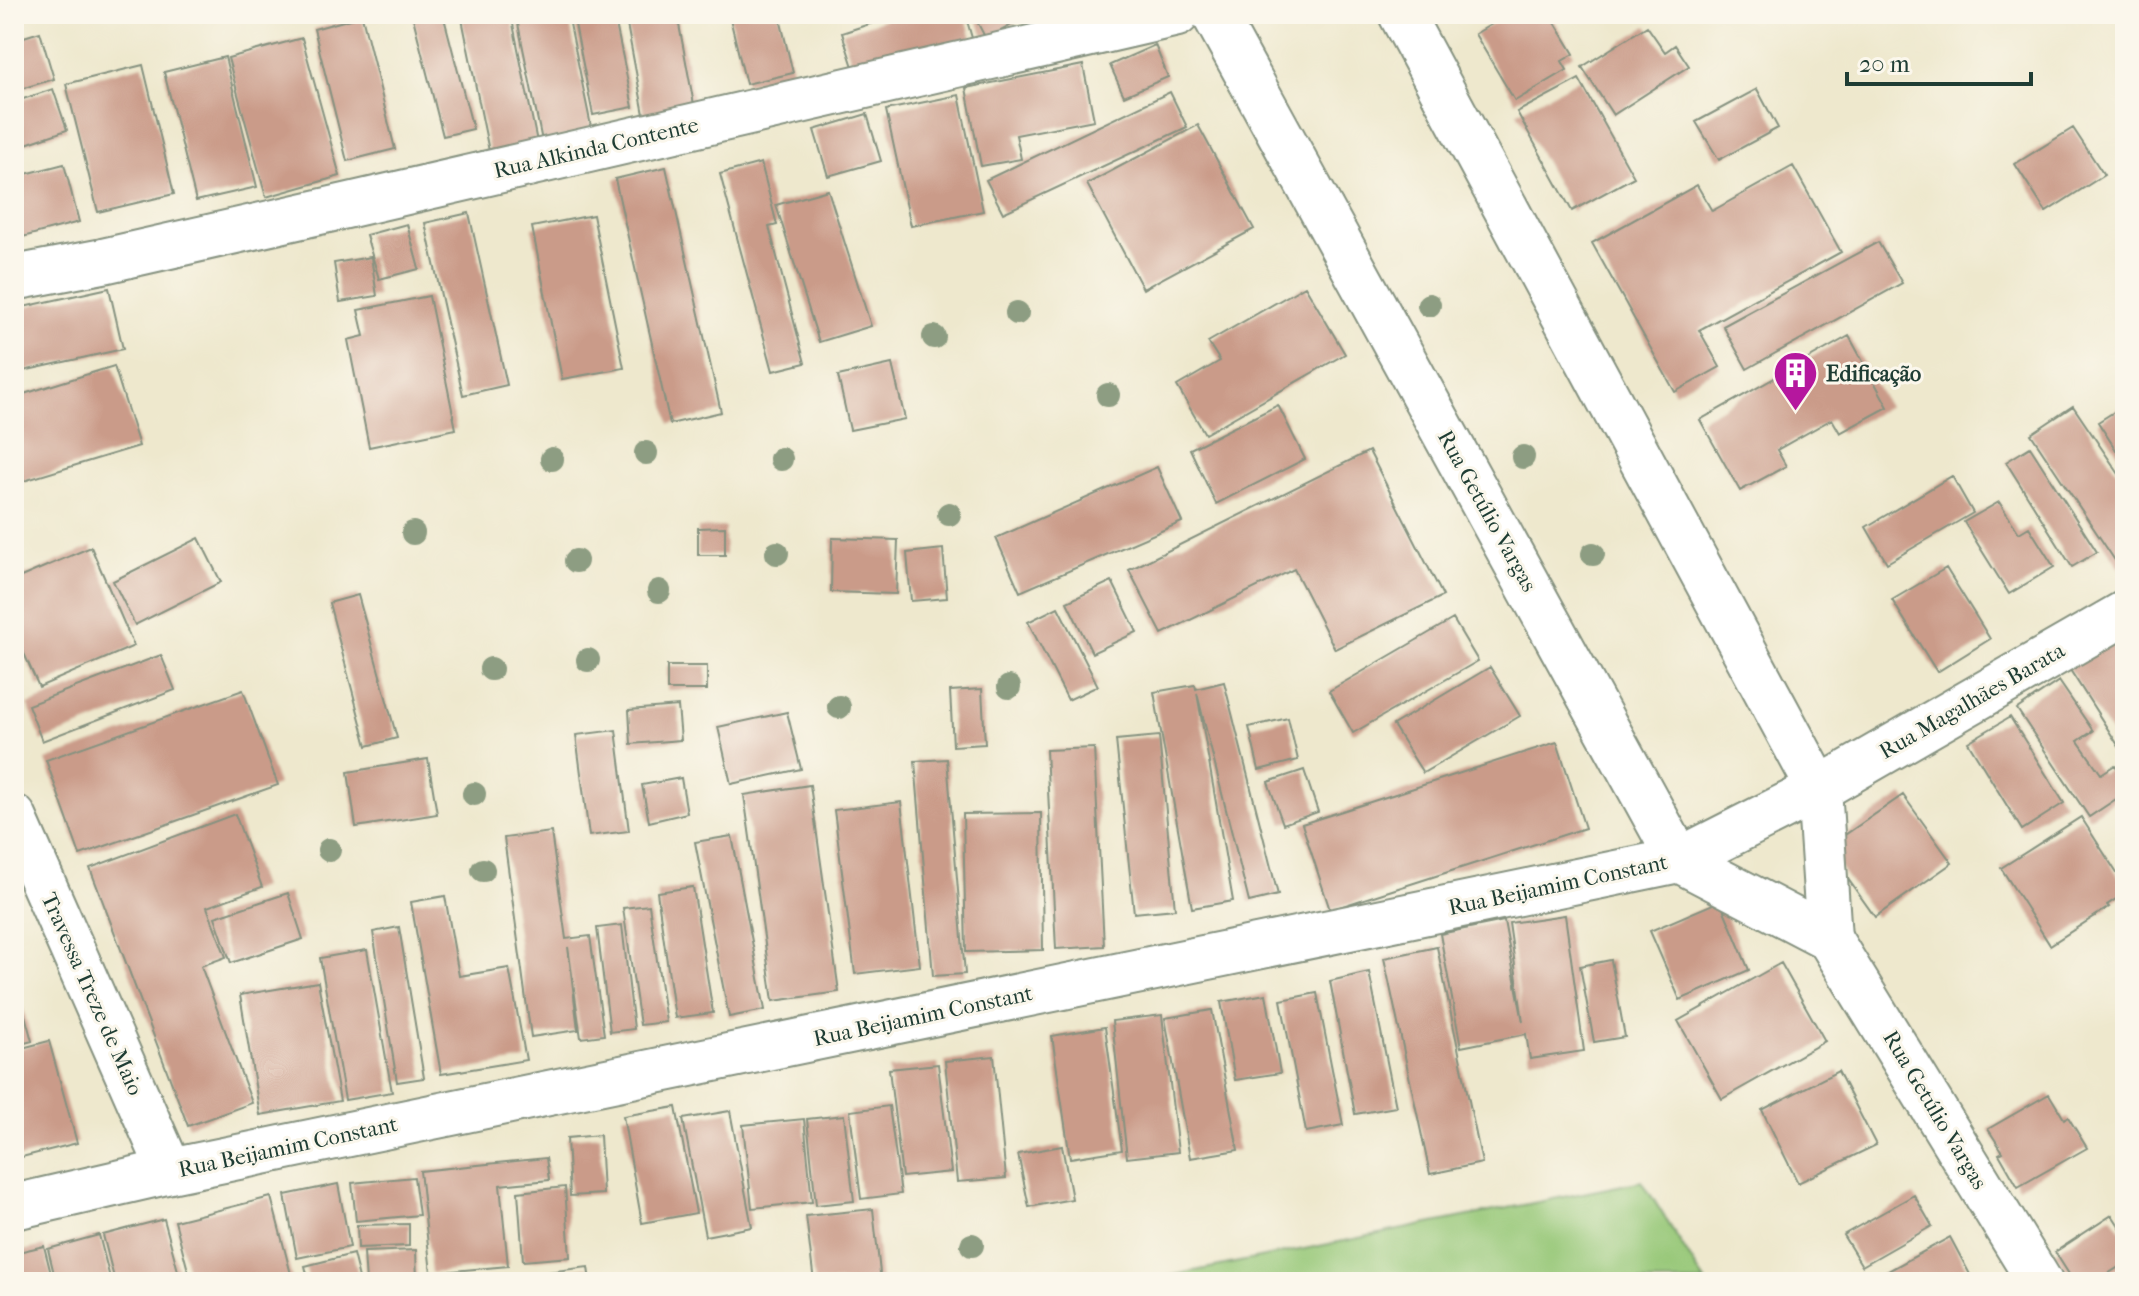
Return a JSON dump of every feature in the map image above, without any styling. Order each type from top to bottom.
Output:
[{"type":"street","name":"Rua Alkinda Contente","points":[[14,278],[304,216],[1177,14]]},
{"type":"street","name":"Rua Getúlio Vargas","points":[[1214,14],[1679,860]]},
{"type":"street","name":"Rua Getúlio Vargas","points":[[1401,14],[1819,789],[1829,938],[2040,1282]]},
{"type":"street","name":"Rua Magalhães Barata","points":[[1819,789],[2125,613]]},
{"type":"street","name":"Rua Beijamim Constant","points":[[14,1207],[170,1171],[1679,860],[1819,789]]},
{"type":"street","name":"Travessa Treze de Maio","points":[[14,817],[170,1171]]},
{"type":"street","points":[[1679,860],[1829,938]]},
{"type":"green space","points":[[1642,1181],[1705,1282],[1140,1282]]},
{"type":"building","points":[[412,14],[443,14],[473,129],[443,136]]},
{"type":"building","points":[[461,14],[511,14],[538,147],[490,156]]},
{"type":"building","points":[[516,14],[568,14],[592,131],[542,141]]},
{"type":"building","points":[[573,14],[614,14],[633,107],[593,115]]},
{"type":"building","points":[[625,14],[677,14],[696,115],[646,125]]},
{"type":"building","points":[[729,14],[779,14],[793,73],[746,84]]},
{"type":"building","points":[[900,14],[965,14],[972,38],[856,76],[842,33]]},
{"type":"building","points":[[973,14],[1032,14],[986,39]]},
{"type":"building","points":[[1509,14],[1550,14],[1574,54],[1562,61],[1567,70],[1515,101],[1475,34]]},
{"type":"building","points":[[362,16],[395,149],[347,161],[314,29]]},
{"type":"building","points":[[1647,26],[1665,52],[1675,45],[1689,66],[1613,115],[1582,67]]},
{"type":"building","points":[[40,32],[54,79],[14,91],[14,40]]},
{"type":"building","points":[[302,38],[340,176],[266,197],[228,58]]},
{"type":"building","points":[[1155,45],[1168,77],[1124,96],[1110,65]]},
{"type":"building","points":[[225,57],[257,187],[196,201],[164,72]]},
{"type":"building","points":[[143,65],[174,194],[98,212],[66,84]]},
{"type":"building","points":[[1083,65],[1094,120],[1016,135],[1021,159],[981,166],[966,88]]},
{"type":"building","points":[[1579,79],[1634,177],[1572,211],[1517,112]]},
{"type":"building","points":[[53,89],[67,130],[14,148],[14,102]]},
{"type":"building","points":[[1757,89],[1778,128],[1719,160],[1696,122]]},
{"type":"building","points":[[1170,92],[1187,127],[1003,213],[986,180]]},
{"type":"building","points":[[959,95],[983,211],[911,226],[886,110]]},
{"type":"building","points":[[867,114],[881,161],[828,176],[814,130]]},
{"type":"building","points":[[1198,125],[1254,229],[1143,289],[1087,184]]},
{"type":"building","points":[[2073,128],[2104,175],[2046,212],[2015,164]]},
{"type":"building","points":[[761,163],[777,225],[769,227],[805,363],[773,371],[720,174]]},
{"type":"building","points":[[64,164],[79,222],[15,239],[14,177]]},
{"type":"building","points":[[1793,166],[1841,252],[1699,330],[1720,367],[1675,392],[1592,243],[1697,185],[1712,211]]},
{"type":"building","points":[[666,167],[721,412],[670,424],[615,179]]},
{"type":"building","points":[[828,190],[871,326],[819,342],[776,205]]},
{"type":"building","points":[[469,213],[507,385],[463,395],[425,223]]},
{"type":"building","points":[[593,215],[624,368],[562,379],[532,227]]},
{"type":"building","points":[[407,224],[419,269],[379,279],[366,235]]},
{"type":"building","name":"Edificação","points":[[1878,242],[1902,283],[1747,369],[1723,326]]},
{"type":"building","points":[[371,257],[377,296],[340,302],[334,263]]},
{"type":"building","points":[[1305,286],[1345,354],[1205,434],[1177,386],[1220,361],[1208,342]]},
{"type":"building","points":[[109,288],[123,349],[14,373],[14,309]]},
{"type":"building","points":[[429,296],[456,429],[369,447],[348,340],[364,336],[358,310]]},
{"type":"building","name":"Edificação","points":[[1849,336],[1888,407],[1840,433],[1832,419],[1777,450],[1786,466],[1740,491],[1700,420]]},
{"type":"building","points":[[892,364],[905,419],[850,430],[838,376]]},
{"type":"building","points":[[114,366],[139,446],[14,484],[14,397]]},
{"type":"building","points":[[1278,405],[1305,459],[1216,504],[1190,449]]},
{"type":"building","points":[[2125,405],[2125,464],[2098,422]]},
{"type":"building","points":[[2073,406],[2125,483],[2125,565],[2120,568],[2031,434]]},
{"type":"building","points":[[2030,447],[2097,552],[2072,567],[2006,462]]},
{"type":"building","points":[[1369,451],[1443,596],[1335,649],[1294,569],[1162,634],[1129,570]]},
{"type":"building","points":[[1157,467],[1182,522],[1020,592],[996,538]]},
{"type":"building","points":[[1952,476],[1973,513],[1887,563],[1866,527]]},
{"type":"building","points":[[1999,502],[2019,533],[2029,527],[2054,567],[2009,594],[1964,522]]},
{"type":"building","points":[[725,527],[725,555],[698,555],[698,528]]},
{"type":"building","points":[[199,538],[221,582],[135,625],[113,581]]},
{"type":"building","points":[[832,538],[898,540],[896,594],[831,592]]},
{"type":"building","points":[[91,547],[134,646],[39,687],[14,631],[14,580]]},
{"type":"building","points":[[943,549],[947,598],[911,601],[907,553]]},
{"type":"building","points":[[1946,568],[1990,639],[1937,672],[1892,600]]},
{"type":"building","points":[[1112,581],[1137,632],[1092,653],[1067,602]]},
{"type":"building","points":[[358,595],[397,738],[367,746],[329,603]]},
{"type":"building","points":[[1058,607],[1098,686],[1068,700],[1028,622]]},
{"type":"building","points":[[1453,619],[1478,661],[1353,733],[1329,691]]},
{"type":"building","points":[[2116,630],[2125,644],[2125,756],[2065,662]]},
{"type":"building","points":[[161,655],[175,690],[42,741],[28,705]]},
{"type":"building","points":[[667,666],[707,666],[707,690],[667,690]]},
{"type":"building","points":[[1490,667],[1520,716],[1423,773],[1393,725]]},
{"type":"building","points":[[2059,681],[2093,731],[2078,741],[2101,774],[2115,765],[2125,779],[2125,793],[2089,817],[2017,709]]},
{"type":"building","points":[[1224,682],[1278,895],[1249,902],[1197,693],[1233,901],[1192,908],[1154,692],[1195,685],[1196,689]]},
{"type":"building","points":[[982,689],[985,744],[953,746],[950,691]]},
{"type":"building","points":[[243,690],[278,785],[80,855],[46,760]]},
{"type":"building","points":[[678,706],[681,740],[631,744],[629,710]]},
{"type":"building","points":[[787,712],[801,769],[731,784],[718,727]]},
{"type":"building","points":[[2010,717],[2064,803],[2022,830],[1968,742]]},
{"type":"building","points":[[1288,718],[1298,760],[1259,770],[1249,727]]},
{"type":"building","points":[[616,730],[629,831],[589,836],[576,735]]},
{"type":"building","points":[[1159,736],[1175,909],[1134,913],[1116,740]]},
{"type":"building","points":[[1557,742],[1585,828],[1330,910],[1302,824]]},
{"type":"building","points":[[1094,748],[1104,946],[1056,949],[1046,750]]},
{"type":"building","points":[[428,759],[437,814],[356,827],[348,772]]},
{"type":"building","points":[[947,759],[965,974],[933,976],[915,761]]},
{"type":"building","points":[[1304,770],[1318,812],[1283,824],[1268,782]]},
{"type":"building","points":[[681,778],[687,813],[649,822],[642,785]]},
{"type":"building","points":[[810,785],[839,992],[773,1001],[744,795]]},
{"type":"building","points":[[1903,795],[1952,863],[1875,917],[1826,848]]},
{"type":"building","points":[[901,802],[920,966],[855,974],[834,810]]},
{"type":"building","points":[[1041,813],[1043,950],[966,952],[963,814]]},
{"type":"building","points":[[235,814],[262,887],[207,907],[226,957],[201,966],[252,1103],[188,1126],[90,868]]},
{"type":"building","points":[[2081,817],[2125,886],[2125,893],[2050,945],[2001,868]]},
{"type":"building","points":[[551,832],[566,939],[590,936],[604,1035],[581,1038],[568,947],[578,1030],[531,1037],[504,838]]},
{"type":"building","points":[[732,836],[765,1010],[729,1017],[695,842]]},
{"type":"building","points":[[693,887],[713,1013],[675,1018],[657,892]]},
{"type":"building","points":[[288,893],[303,939],[231,963],[215,917]]},
{"type":"building","points":[[445,896],[459,976],[509,968],[526,1060],[441,1074],[411,902]]},
{"type":"building","points":[[1720,901],[1749,970],[1680,1000],[1650,931]]},
{"type":"building","points":[[649,905],[666,1022],[640,1025],[623,908]]},
{"type":"building","points":[[1565,915],[1584,1051],[1530,1059],[1526,1034],[1461,1047],[1440,934],[1504,921],[1523,1022],[1509,923]]},
{"type":"building","points":[[622,925],[634,1029],[610,1032],[597,928]]},
{"type":"building","points":[[399,927],[424,1078],[397,1082],[373,932]]},
{"type":"building","points":[[1437,947],[1482,1163],[1430,1174],[1384,958]]},
{"type":"building","points":[[367,950],[392,1092],[345,1100],[320,958]]},
{"type":"building","points":[[1611,960],[1625,1037],[1594,1042],[1580,966]]},
{"type":"building","points":[[1781,963],[1825,1041],[1722,1099],[1678,1021]]},
{"type":"building","points":[[1369,972],[1396,1107],[1355,1114],[1330,981]]},
{"type":"building","points":[[318,982],[340,1101],[260,1115],[240,995]]},
{"type":"building","points":[[1317,993],[1343,1125],[1306,1132],[1281,1000]]},
{"type":"building","points":[[1266,994],[1280,1073],[1235,1080],[1221,1002]]},
{"type":"building","points":[[23,1008],[32,1041],[14,1046],[14,1011]]},
{"type":"building","points":[[1212,1010],[1238,1150],[1190,1158],[1165,1018]]},
{"type":"building","points":[[1162,1015],[1178,1152],[1127,1158],[1112,1021]]},
{"type":"building","points":[[1105,1027],[1122,1150],[1070,1158],[1052,1036]]},
{"type":"building","points":[[49,1041],[77,1143],[14,1159],[14,1050]]},
{"type":"building","points":[[994,1056],[1006,1178],[957,1182],[945,1061]]},
{"type":"building","points":[[938,1064],[951,1172],[902,1177],[889,1069]]},
{"type":"building","points":[[1838,1071],[1876,1145],[1798,1183],[1762,1110]]},
{"type":"building","points":[[2049,1094],[2087,1148],[2018,1187],[1999,1154],[2003,1152],[1988,1129]]},
{"type":"building","points":[[889,1106],[901,1194],[861,1199],[850,1111]]},
{"type":"building","points":[[676,1107],[696,1213],[642,1223],[623,1116]]},
{"type":"building","points":[[730,1111],[752,1227],[705,1236],[683,1119]]},
{"type":"building","points":[[844,1115],[854,1201],[816,1205],[807,1119]]},
{"type":"building","points":[[804,1119],[812,1202],[752,1208],[743,1125]]},
{"type":"building","points":[[600,1135],[603,1194],[570,1196],[567,1138]]},
{"type":"building","points":[[1062,1146],[1072,1199],[1029,1207],[1018,1154]]},
{"type":"building","points":[[546,1158],[549,1180],[500,1185],[508,1266],[431,1273],[420,1171]]},
{"type":"building","points":[[414,1177],[419,1215],[356,1221],[352,1183]]},
{"type":"building","points":[[338,1184],[350,1247],[297,1258],[285,1195]]},
{"type":"building","points":[[565,1187],[570,1257],[523,1261],[518,1192]]},
{"type":"building","points":[[1914,1195],[1932,1226],[1862,1266],[1843,1235]]},
{"type":"building","points":[[271,1197],[293,1282],[191,1282],[175,1221]]},
{"type":"building","points":[[873,1209],[881,1282],[814,1282],[806,1216]]},
{"type":"building","points":[[2112,1215],[2125,1235],[2125,1263],[2095,1282],[2074,1282],[2055,1252]]},
{"type":"building","points":[[164,1219],[181,1282],[115,1282],[103,1235]]},
{"type":"building","points":[[409,1224],[409,1246],[358,1248],[357,1225]]},
{"type":"building","points":[[99,1235],[111,1282],[56,1282],[48,1249]]},
{"type":"building","points":[[1950,1237],[1974,1282],[1882,1282],[1879,1276]]},
{"type":"building","points":[[44,1246],[53,1282],[14,1282],[14,1253]]},
{"type":"building","points":[[416,1250],[417,1282],[366,1282],[364,1252]]},
{"type":"building","points":[[353,1254],[360,1282],[309,1282],[305,1266]]},
{"type":"building","points":[[588,1267],[590,1282],[531,1282],[530,1274]]},
{"type":"place","name":"Edificação","points":[[1795,413]]}]
